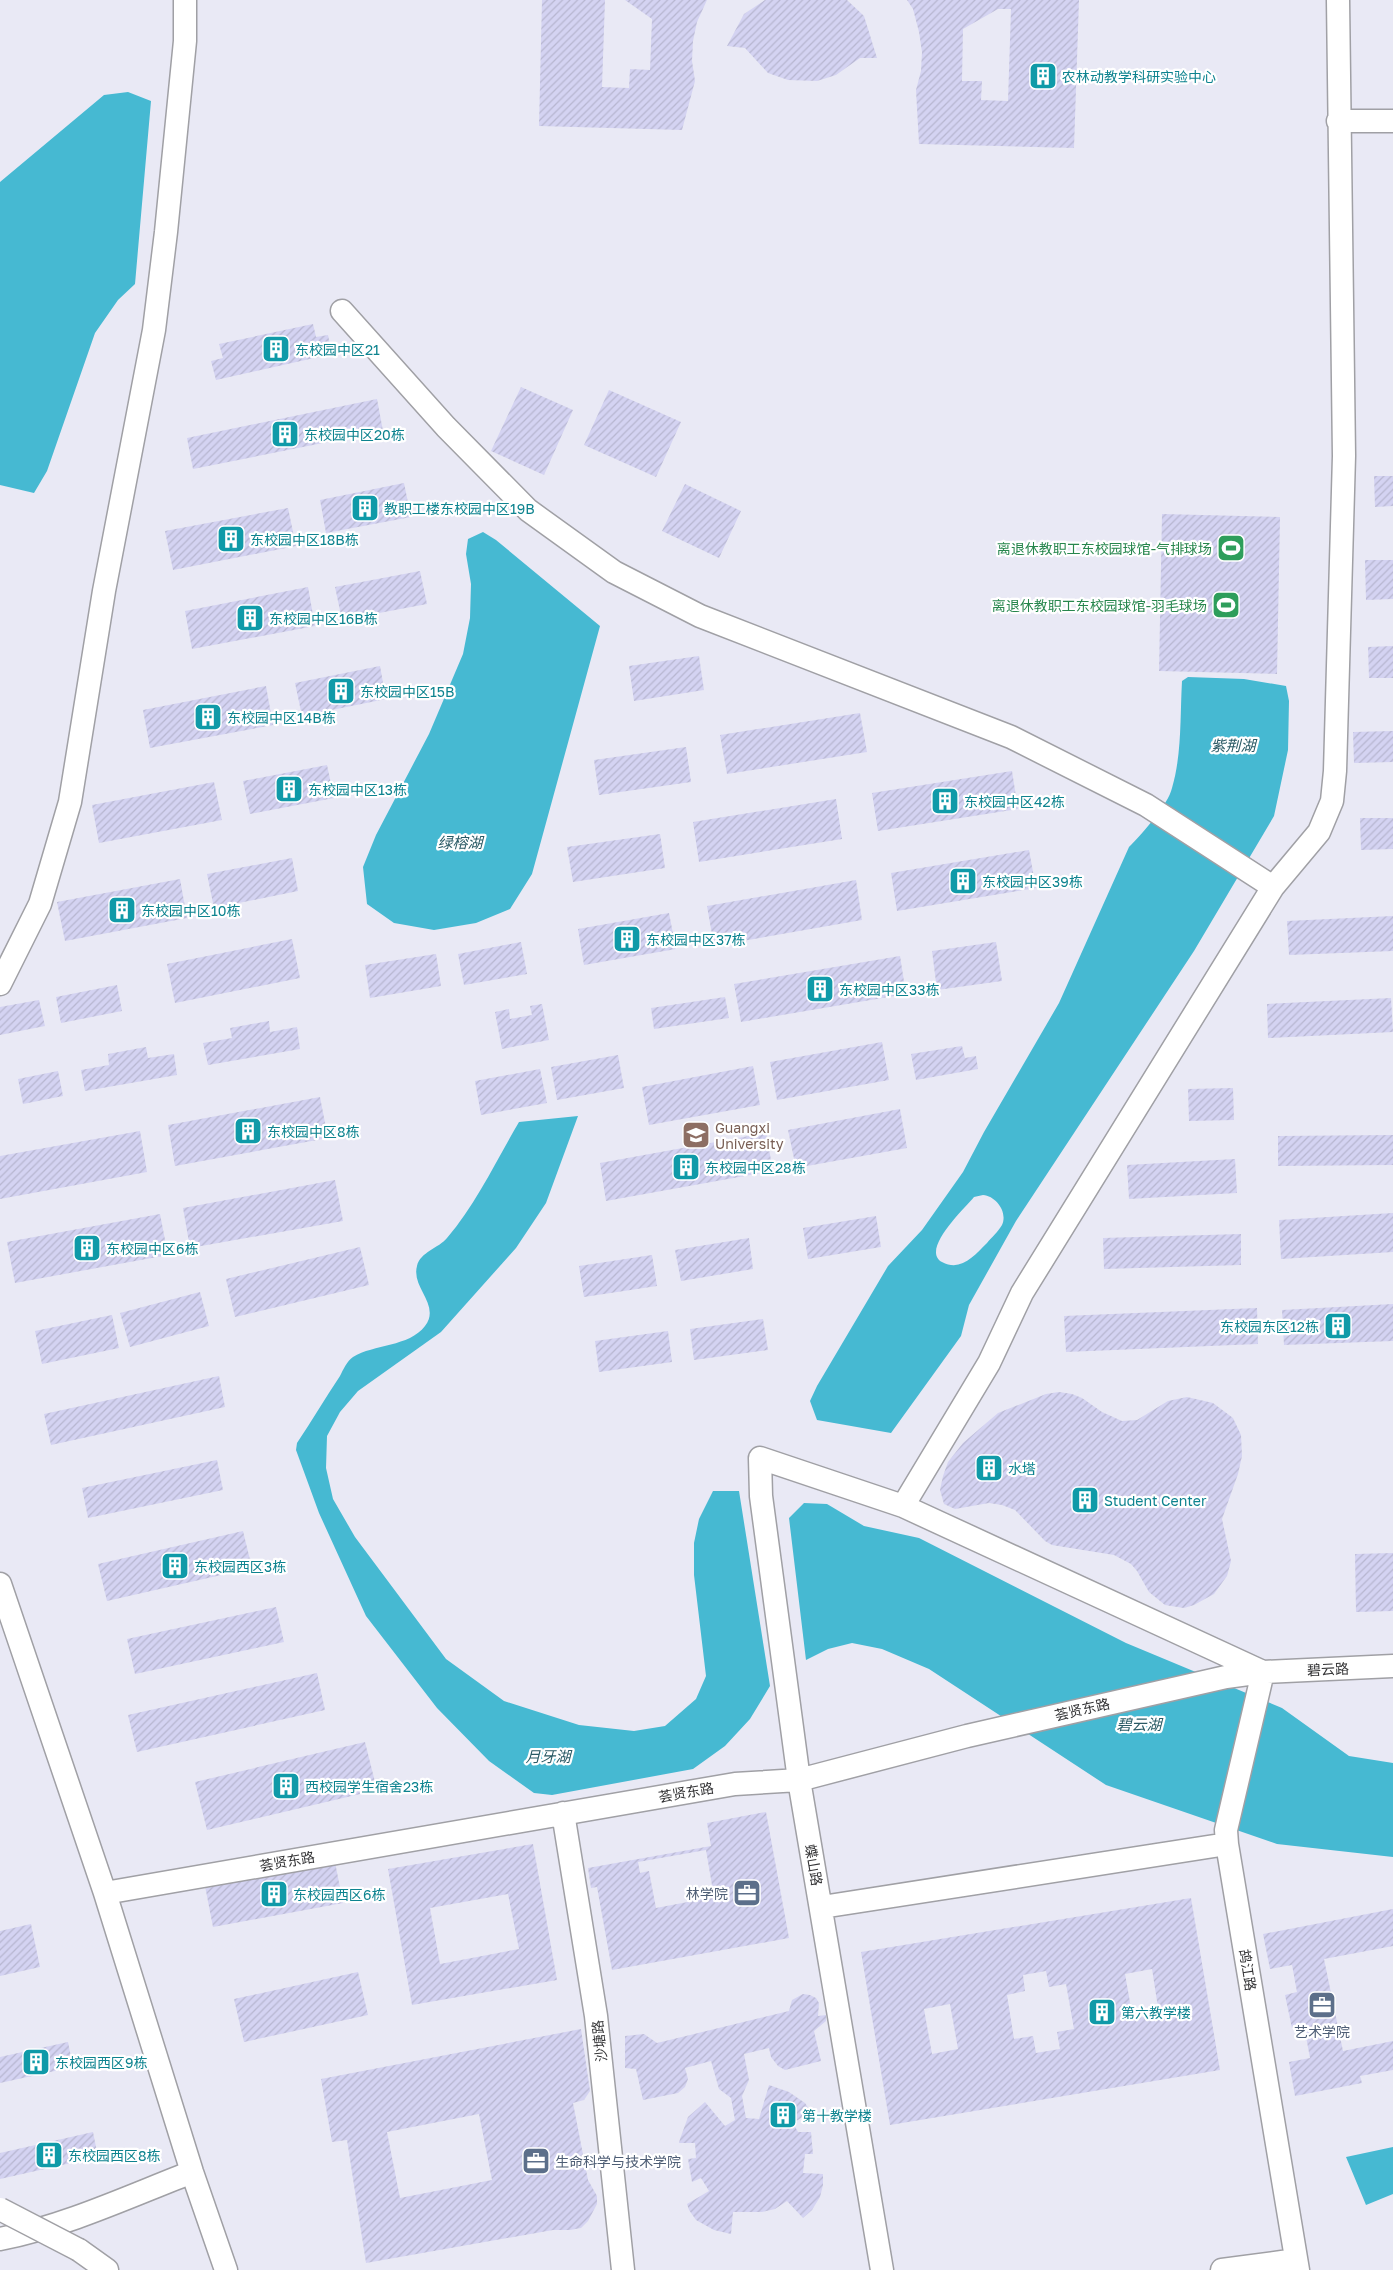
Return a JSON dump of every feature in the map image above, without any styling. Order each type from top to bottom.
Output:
[{"type":"street","points":[[0,984],[40,904],[70,802],[104,591],[154,330],[183,60],[185,0]]},
{"type":"street","points":[[1261,1683],[903,1506],[989,1363],[1022,1293],[1264,881],[1318,832],[1332,801],[1335,771],[1344,456],[1338,121],[1338,0]]},
{"type":"street","points":[[1338,121],[1393,121]]},
{"type":"street","points":[[342,311],[446,428],[528,510],[614,572],[700,616],[1011,736],[1146,805],[1264,881]]},
{"type":"street","name":"蝶山路","points":[[882,2270],[799,1780],[761,1496],[760,1458],[903,1506]]},
{"type":"street","points":[[0,1584],[105,1893],[192,2172],[226,2270]]},
{"type":"street","name":"碧云路","points":[[1261,1683],[1393,1666]]},
{"type":"street","name":"荟贤东路","points":[[105,1893],[735,1784],[799,1780],[967,1736],[1226,1677],[1261,1683]]},
{"type":"street","name":"鸪江路","points":[[1261,1683],[1226,1837],[1297,2265]]},
{"type":"street","name":"沙塘路","points":[[562,1813],[596,2016],[623,2270]]},
{"type":"street","points":[[822,1907],[1226,1837]]},
{"type":"street","points":[[0,2239],[74,2218],[192,2172]]},
{"type":"street","points":[[0,2209],[79,2250],[107,2270]]},
{"type":"street","points":[[1222,2270],[1297,2265]]},
{"type":"shaded area","name":"Guangxi University","points":[[0,0],[1393,0],[1393,2270],[0,2270]]},
{"type":"water","points":[[128,92],[151,101],[135,284],[118,300],[95,333],[47,471],[34,493],[0,485],[0,182],[104,95]]},
{"type":"water","name":"绿榕湖","points":[[483,532],[496,540],[600,626],[532,874],[510,909],[476,923],[434,930],[394,923],[367,904],[363,867],[376,835],[429,734],[463,654],[470,618],[471,584],[466,554],[468,539]]},
{"type":"water","name":"紫荆湖","points":[[1188,677],[1244,679],[1286,686],[1289,701],[1288,750],[1274,816],[1194,951],[1016,1221],[969,1305],[961,1336],[891,1433],[817,1420],[810,1401],[817,1386],[888,1266],[922,1230],[963,1172],[1059,1003],[1129,847],[1154,819],[1170,795],[1178,762],[1182,681]],"holes":[[[988,1196],[1002,1210],[1003,1220],[1000,1228],[967,1261],[955,1265],[942,1262],[937,1256],[936,1248],[946,1229],[974,1197]]]},
{"type":"water","name":"月牙湖","points":[[578,1116],[546,1203],[516,1248],[441,1332],[358,1391],[340,1412],[327,1436],[326,1468],[333,1499],[355,1537],[446,1659],[504,1701],[579,1725],[634,1731],[665,1726],[696,1699],[706,1676],[694,1575],[694,1543],[699,1519],[713,1491],[739,1491],[770,1686],[750,1719],[725,1746],[693,1769],[552,1795],[534,1793],[489,1761],[437,1708],[366,1616],[319,1513],[296,1450],[297,1443],[345,1366],[353,1357],[401,1342],[418,1333],[425,1326],[430,1311],[416,1274],[419,1261],[444,1242],[457,1225],[476,1197],[519,1122]]},
{"type":"water","name":"碧云湖","points":[[804,1503],[827,1504],[864,1526],[919,1538],[1126,1643],[1282,1708],[1349,1756],[1393,1763],[1393,1857],[1277,1844],[1106,1785],[929,1669],[882,1649],[852,1643],[828,1649],[806,1660],[789,1518]]},
{"type":"water","points":[[1393,2147],[1393,2194],[1366,2205],[1346,2157]]},
{"type":"building","points":[[542,0],[605,0],[602,87],[629,88],[630,69],[650,70],[652,19],[625,0],[707,0],[697,22],[693,41],[692,61],[695,81],[682,130],[539,126]]},
{"type":"building","points":[[765,0],[847,0],[864,16],[877,58],[860,58],[836,75],[817,81],[788,80],[768,73],[745,48],[727,46],[744,14]]},
{"type":"building","name":"农林动教学科研实验中心","points":[[907,0],[1079,0],[1074,148],[919,144],[916,90],[921,71],[922,52],[913,9]],"holes":[[[998,9],[1011,9],[1008,101],[981,100],[982,81],[962,81],[963,29]]]},
{"type":"building","name":"东校园中区21","points":[[313,324],[316,337],[328,335],[332,354],[216,380],[211,361],[223,358],[219,344]]},
{"type":"building","points":[[521,387],[573,410],[544,475],[491,451]]},
{"type":"building","points":[[609,390],[681,422],[656,477],[584,445]]},
{"type":"building","name":"东校园中区20栋","points":[[377,399],[383,431],[193,469],[187,438]]},
{"type":"building","points":[[1374,476],[1393,476],[1393,506],[1375,507]]},
{"type":"building","name":"教职工楼东校园中区19B","points":[[404,483],[411,517],[326,533],[320,500]]},
{"type":"building","points":[[685,484],[741,511],[719,558],[662,531]]},
{"type":"building","name":"东校园中区18B栋","points":[[288,508],[296,546],[173,570],[165,531]]},
{"type":"building","points":[[1162,514],[1280,517],[1277,674],[1159,671]]},
{"type":"building","points":[[1365,560],[1393,560],[1393,599],[1366,600]]},
{"type":"building","points":[[420,571],[427,604],[342,620],[335,587]]},
{"type":"building","name":"东校园中区16B栋","points":[[308,587],[315,626],[192,649],[185,611]]},
{"type":"building","points":[[1393,646],[1393,678],[1369,678],[1368,647]]},
{"type":"building","points":[[699,656],[704,690],[634,701],[629,666]]},
{"type":"building","name":"东校园中区15B","points":[[380,666],[386,699],[302,716],[295,683]]},
{"type":"building","name":"东校园中区14B栋","points":[[266,686],[273,725],[150,748],[143,710]]},
{"type":"building","points":[[860,713],[867,752],[727,774],[720,735]]},
{"type":"building","points":[[1393,731],[1393,762],[1354,763],[1353,732]]},
{"type":"building","points":[[686,747],[691,782],[599,795],[594,760]]},
{"type":"building","name":"东校园中区13栋","points":[[327,765],[334,798],[250,814],[243,781]]},
{"type":"building","name":"东校园中区42栋","points":[[1012,771],[1018,809],[878,831],[872,793]]},
{"type":"building","points":[[214,782],[222,820],[99,843],[92,805]]},
{"type":"building","points":[[836,799],[842,839],[699,862],[693,822]]},
{"type":"building","points":[[1360,818],[1393,818],[1393,849],[1361,850]]},
{"type":"building","points":[[660,834],[665,868],[573,882],[567,847]]},
{"type":"building","name":"东校园中区39栋","points":[[1029,850],[1036,888],[897,911],[891,873]]},
{"type":"building","points":[[292,858],[298,891],[214,908],[207,874]]},
{"type":"building","name":"东校园中区10栋","points":[[180,879],[187,918],[65,941],[57,902]]},
{"type":"building","points":[[856,880],[862,920],[714,946],[707,906]]},
{"type":"building","name":"东校园中区37栋","points":[[669,913],[676,949],[584,965],[578,929]]},
{"type":"building","points":[[1393,916],[1393,951],[1289,955],[1287,921]]},
{"type":"building","points":[[292,939],[300,978],[175,1003],[167,964]]},
{"type":"building","points":[[521,942],[527,974],[464,985],[458,954]]},
{"type":"building","points":[[996,942],[1002,981],[937,990],[932,951]]},
{"type":"building","points":[[436,954],[441,986],[370,998],[365,965]]},
{"type":"building","name":"东校园中区33栋","points":[[900,956],[906,994],[741,1022],[734,984]]},
{"type":"building","points":[[117,985],[122,1011],[61,1023],[56,997]]},
{"type":"building","points":[[725,997],[729,1018],[654,1029],[651,1008]]},
{"type":"building","points":[[1391,998],[1393,1032],[1268,1038],[1267,1004]]},
{"type":"building","points":[[39,1000],[45,1026],[0,1035],[0,1007]]},
{"type":"building","points":[[542,1004],[549,1040],[502,1049],[495,1012],[509,1009],[510,1019],[532,1015],[530,1006]]},
{"type":"building","points":[[269,1021],[270,1032],[297,1027],[300,1049],[208,1065],[203,1043],[232,1038],[230,1028]]},
{"type":"building","points":[[882,1042],[889,1080],[777,1100],[770,1062]]},
{"type":"building","points":[[962,1046],[965,1058],[976,1056],[978,1069],[916,1080],[911,1054]]},
{"type":"building","points":[[146,1047],[148,1058],[174,1054],[177,1075],[85,1091],[81,1070],[109,1065],[108,1054]]},
{"type":"building","points":[[618,1055],[624,1088],[557,1100],[551,1067]]},
{"type":"building","points":[[753,1066],[760,1105],[649,1125],[642,1087]]},
{"type":"building","points":[[540,1069],[547,1103],[481,1115],[475,1081]]},
{"type":"building","points":[[58,1071],[63,1096],[23,1104],[18,1079]]},
{"type":"building","points":[[1233,1088],[1234,1120],[1189,1121],[1188,1089]]},
{"type":"building","name":"东校园中区8栋","points":[[320,1097],[328,1138],[175,1166],[168,1125]]},
{"type":"building","points":[[900,1109],[907,1148],[796,1168],[788,1130]]},
{"type":"building","points":[[140,1131],[147,1172],[0,1199],[0,1156]]},
{"type":"building","name":"东校园中区28栋","points":[[766,1133],[773,1171],[606,1201],[600,1163]]},
{"type":"building","points":[[1393,1135],[1393,1165],[1278,1166],[1278,1136]]},
{"type":"building","points":[[1235,1159],[1237,1193],[1129,1199],[1127,1165]]},
{"type":"building","points":[[335,1180],[343,1221],[190,1248],[183,1208]]},
{"type":"building","points":[[1393,1213],[1393,1252],[1281,1259],[1279,1220]]},
{"type":"building","name":"东校园中区6栋","points":[[160,1214],[168,1255],[15,1283],[7,1242]]},
{"type":"building","points":[[876,1216],[881,1247],[808,1259],[803,1228]]},
{"type":"building","points":[[1241,1234],[1241,1265],[1104,1269],[1103,1238]]},
{"type":"building","points":[[749,1238],[753,1269],[681,1281],[675,1250]]},
{"type":"building","points":[[360,1247],[369,1285],[235,1317],[226,1279]]},
{"type":"building","points":[[652,1255],[657,1286],[584,1297],[579,1266]]},
{"type":"building","points":[[200,1292],[209,1326],[130,1347],[120,1313]]},
{"type":"building","name":"东校园东区12栋","points":[[1393,1304],[1393,1341],[1284,1345],[1282,1310]]},
{"type":"building","points":[[1257,1308],[1258,1344],[1066,1352],[1064,1316]]},
{"type":"building","points":[[112,1315],[119,1348],[42,1364],[35,1331]]},
{"type":"building","points":[[763,1319],[768,1350],[694,1360],[690,1329]]},
{"type":"building","points":[[668,1331],[672,1362],[599,1372],[595,1341]]},
{"type":"building","points":[[219,1376],[225,1407],[51,1445],[44,1414]]},
{"type":"building","name":"Student Center","points":[[1059,1392],[1072,1394],[1082,1398],[1102,1412],[1122,1421],[1137,1420],[1168,1401],[1187,1397],[1213,1403],[1233,1418],[1241,1435],[1242,1456],[1238,1474],[1222,1519],[1231,1561],[1227,1576],[1214,1594],[1194,1605],[1184,1608],[1165,1605],[1149,1592],[1131,1564],[1114,1555],[1052,1545],[1045,1541],[1015,1510],[1002,1505],[989,1503],[955,1509],[944,1504],[940,1490],[943,1476],[948,1462],[963,1443],[998,1413],[1046,1394]],"holes":[[[985,1459],[992,1459],[998,1464],[998,1472],[993,1477],[985,1477],[980,1472],[980,1465]]]},
{"type":"building","points":[[217,1460],[223,1490],[88,1518],[82,1488]]},
{"type":"building","name":"水塔","points":[[986,1460],[992,1460],[997,1465],[995,1474],[986,1476],[981,1471],[981,1465]]},
{"type":"building","name":"东校园西区3栋","points":[[243,1531],[252,1568],[107,1601],[98,1564]]},
{"type":"building","points":[[1393,1553],[1393,1611],[1356,1612],[1355,1554]]},
{"type":"building","points":[[276,1607],[284,1642],[135,1674],[127,1639]]},
{"type":"building","points":[[317,1673],[325,1710],[137,1752],[128,1715]]},
{"type":"building","name":"西校园学生宿舍23栋","points":[[365,1742],[377,1790],[207,1830],[195,1782]]},
{"type":"building","name":"林学院","points":[[766,1812],[789,1938],[612,1970],[597,1887],[591,1888],[588,1868],[711,1846],[707,1823]],"holes":[[[706,1850],[714,1897],[656,1908],[649,1871],[640,1873],[638,1862]]]},
{"type":"building","points":[[533,1844],[557,1980],[412,2005],[388,1869]],"holes":[[[508,1894],[519,1949],[440,1964],[430,1908]]]},
{"type":"building","name":"东校园西区6栋","points":[[335,1862],[343,1903],[213,1927],[205,1886]]},
{"type":"building","name":"第六教学楼","points":[[1191,1898],[1220,2070],[890,2125],[861,1952]],"holes":[[[1152,1969],[1159,2014],[1133,2019],[1125,1974]],[[1046,1971],[1049,1987],[1066,1984],[1074,2029],[1057,2032],[1060,2049],[1036,2053],[1033,2036],[1014,2039],[1007,1995],[1025,1991],[1023,1975]],[[950,2004],[958,2049],[932,2054],[924,2009]]]},
{"type":"building","name":"艺术学院","points":[[1393,1909],[1393,1946],[1324,1959],[1343,2051],[1393,2041],[1393,2070],[1360,2076],[1362,2083],[1295,2096],[1289,2062],[1310,2058],[1304,2026],[1292,2028],[1285,1995],[1297,1992],[1292,1965],[1270,1969],[1263,1934]]},
{"type":"building","points":[[31,1924],[40,1967],[0,1976],[0,1931]]},
{"type":"building","points":[[358,1972],[368,2015],[244,2042],[234,1999]]},
{"type":"building","name":"第十教学楼","points":[[803,1994],[816,1998],[819,2003],[818,2016],[826,2015],[826,2021],[814,2031],[821,2061],[785,2070],[778,2066],[771,2057],[769,2048],[744,2054],[749,2080],[742,2096],[746,2118],[759,2119],[769,2085],[789,2092],[805,2103],[811,2112],[793,2123],[798,2132],[811,2132],[813,2154],[805,2154],[803,2173],[823,2174],[820,2197],[812,2210],[803,2218],[787,2201],[775,2209],[762,2212],[733,2212],[731,2234],[714,2230],[696,2220],[689,2210],[687,2204],[709,2191],[701,2178],[692,2182],[688,2159],[696,2158],[695,2143],[679,2143],[688,2117],[705,2102],[725,2126],[735,2120],[731,2098],[719,2089],[711,2061],[685,2068],[688,2079],[685,2087],[678,2093],[643,2100],[636,2069],[625,2068],[625,2036],[644,2034],[657,2043],[789,2011],[792,2000]]},
{"type":"building","name":"生命科学与技术学院","points":[[581,2029],[590,2091],[584,2100],[573,2103],[588,2180],[597,2196],[597,2204],[588,2221],[581,2228],[553,2230],[366,2263],[347,2140],[332,2142],[321,2079]],"holes":[[[479,2114],[492,2180],[400,2198],[387,2132]]]},
{"type":"building","name":"东校园西区9栋","points":[[68,2042],[73,2067],[0,2083],[0,2057]]},
{"type":"building","name":"东校园西区8栋","points":[[93,2132],[98,2157],[0,2179],[0,2153]]},
{"type":"place","name":"农林动教学科研实验中心","points":[[1043,76]]},
{"type":"place","name":"东校园中区21","points":[[276,349]]},
{"type":"place","name":"东校园中区20栋","points":[[285,434]]},
{"type":"place","name":"教职工楼东校园中区19B","points":[[365,508]]},
{"type":"place","name":"东校园中区18B栋","points":[[231,539]]},
{"type":"place","name":"离退休教职工东校园球馆-气排球场","points":[[1231,548]]},
{"type":"place","name":"离退休教职工东校园球馆-羽毛球场","points":[[1226,605]]},
{"type":"place","name":"东校园中区16B栋","points":[[250,618]]},
{"type":"place","name":"东校园中区15B","points":[[341,691]]},
{"type":"place","name":"东校园中区14B栋","points":[[208,717]]},
{"type":"place","name":"东校园中区13栋","points":[[289,789]]},
{"type":"place","name":"东校园中区42栋","points":[[945,801]]},
{"type":"place","name":"东校园中区39栋","points":[[963,881]]},
{"type":"place","name":"东校园中区10栋","points":[[122,910]]},
{"type":"place","name":"东校园中区37栋","points":[[627,939]]},
{"type":"place","name":"东校园中区33栋","points":[[820,989]]},
{"type":"place","name":"东校园中区8栋","points":[[248,1131]]},
{"type":"place","name":"Guangxi University","points":[[696,1135]]},
{"type":"place","name":"东校园中区28栋","points":[[686,1167]]},
{"type":"place","name":"东校园中区6栋","points":[[87,1248]]},
{"type":"place","name":"东校园东区12栋","points":[[1338,1326]]},
{"type":"place","name":"水塔","points":[[989,1468]]},
{"type":"place","name":"Student Center","points":[[1085,1500]]},
{"type":"place","name":"东校园西区3栋","points":[[175,1566]]},
{"type":"place","name":"西校园学生宿舍23栋","points":[[286,1786]]},
{"type":"place","name":"林学院","points":[[747,1893]]},
{"type":"place","name":"东校园西区6栋","points":[[274,1894]]},
{"type":"place","name":"艺术学院","points":[[1322,2005]]},
{"type":"place","name":"第六教学楼","points":[[1102,2012]]},
{"type":"place","name":"东校园西区9栋","points":[[36,2062]]},
{"type":"place","name":"第十教学楼","points":[[783,2115]]},
{"type":"place","name":"东校园西区8栋","points":[[49,2155]]},
{"type":"place","name":"生命科学与技术学院","points":[[536,2161]]}]
